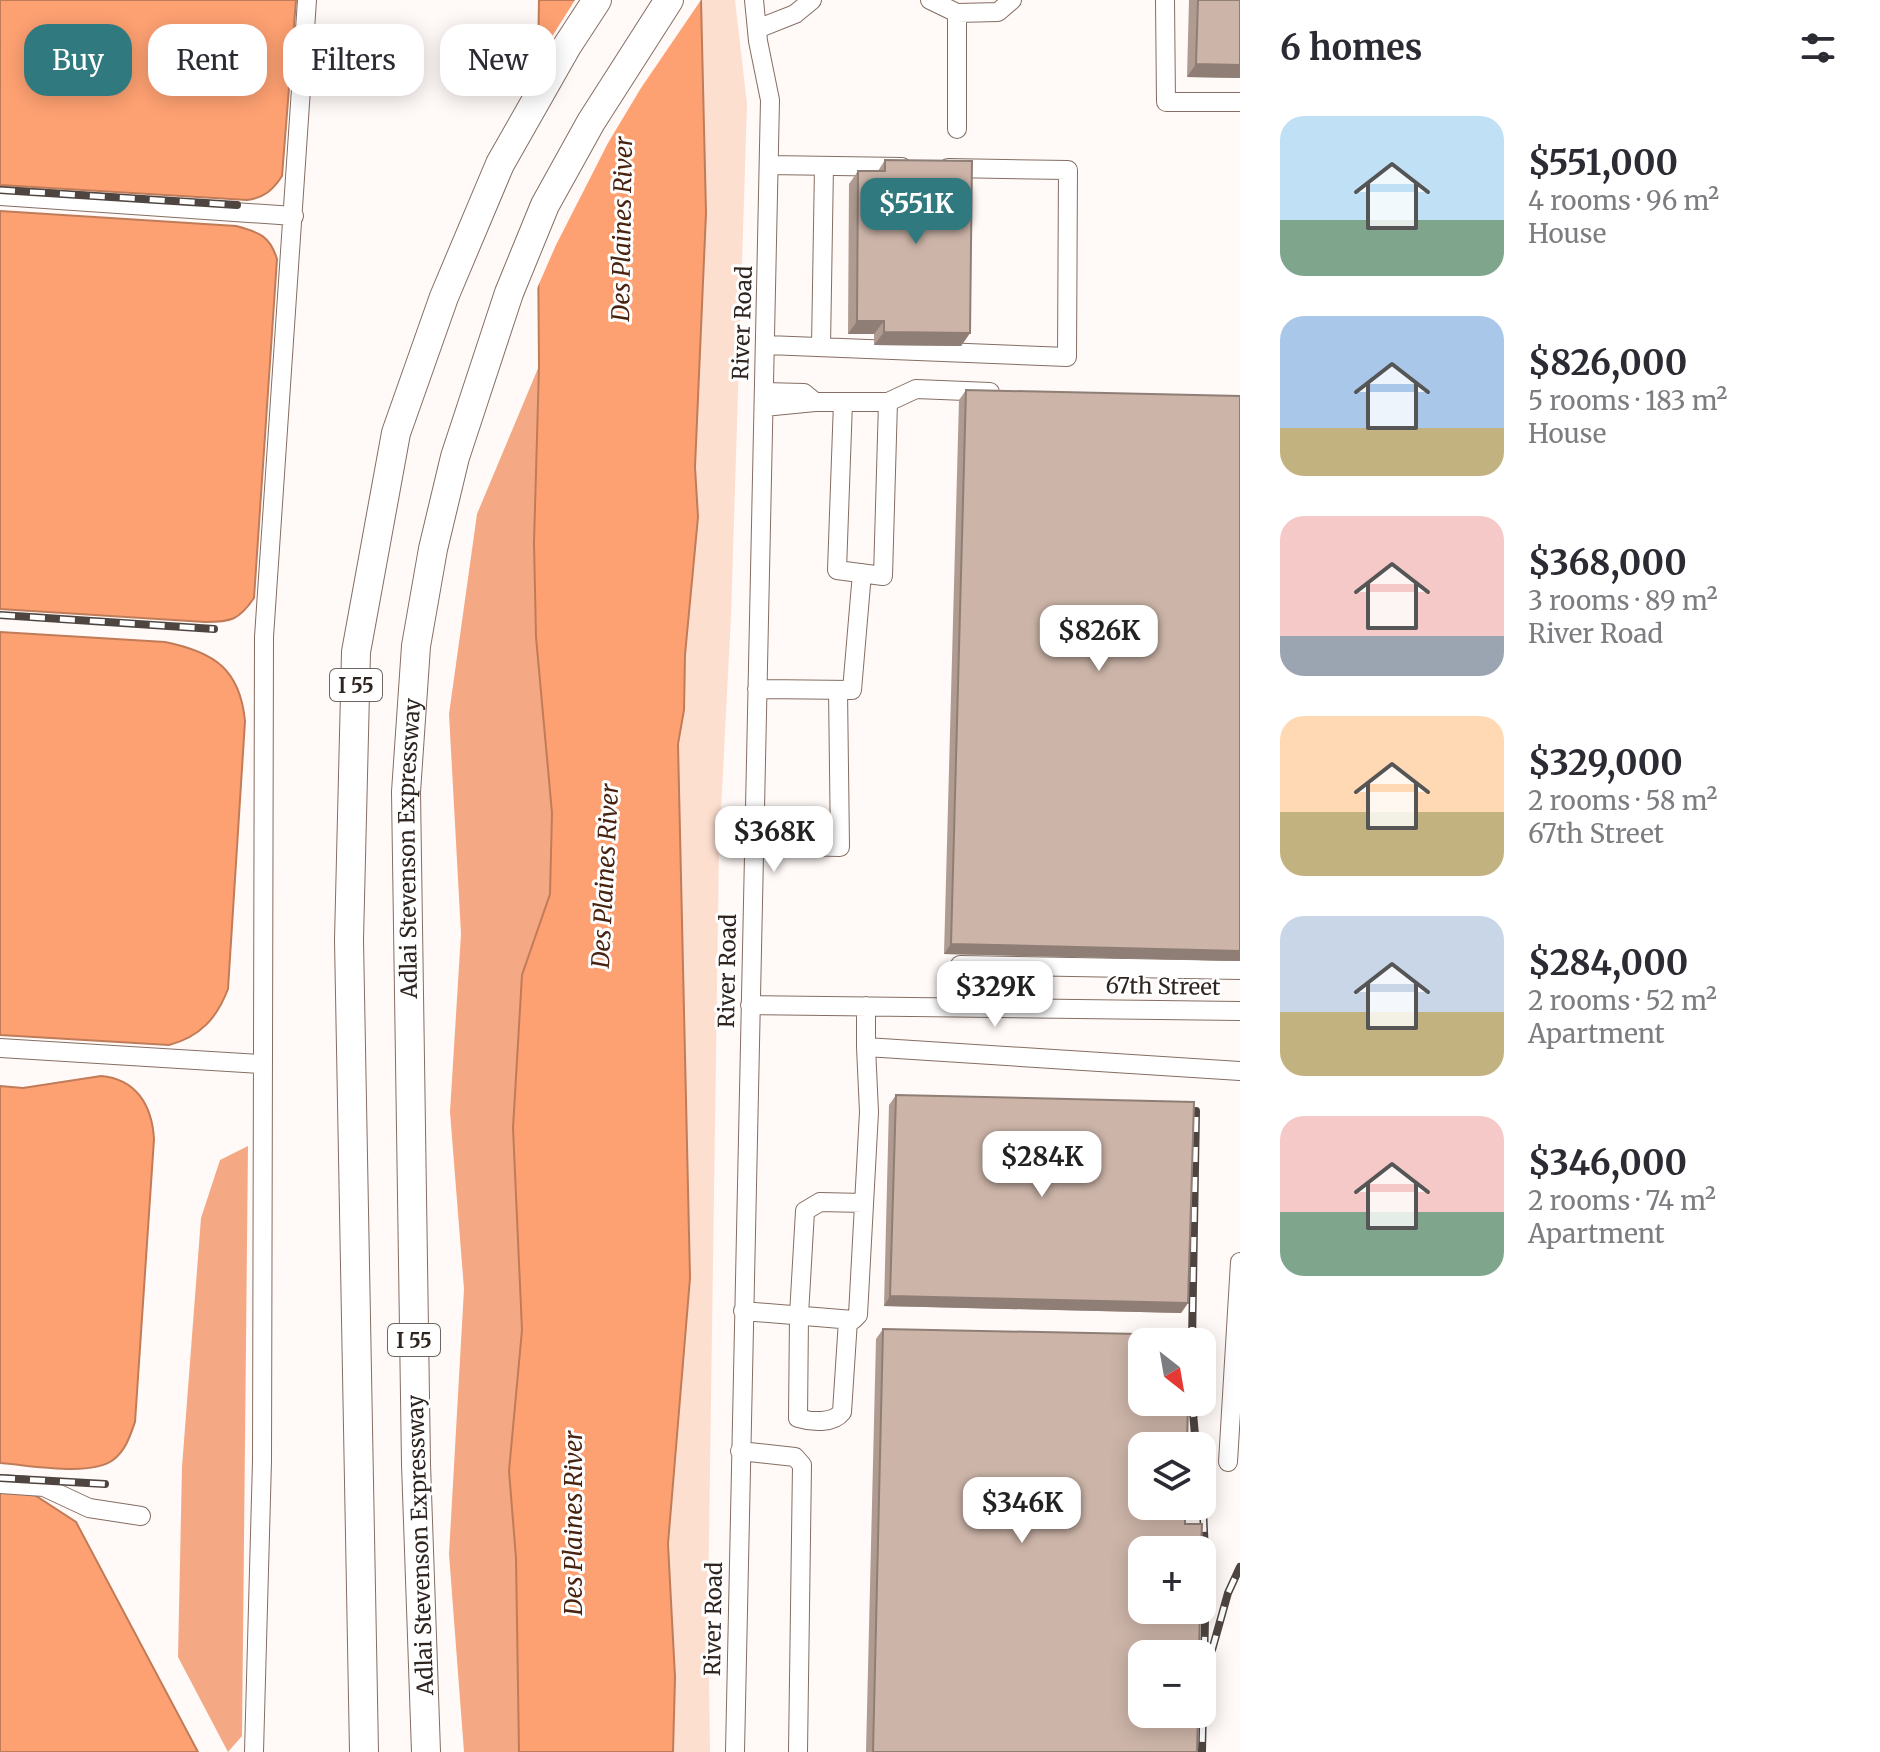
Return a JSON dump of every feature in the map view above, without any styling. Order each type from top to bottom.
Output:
[{"type":"highway","name":"I 55","points":[[364,1752],[349,940],[356,652],[396,433],[444,297],[500,164],[567,46],[597,0]]},
{"type":"highway","name":"Adlai Stevenson Expressway","points":[[426,1752],[416,1464],[406,792],[416,646],[433,549],[455,457],[509,293],[545,205],[599,109],[669,0]]},
{"type":"street","points":[[254,1752],[262,1461],[264,637],[307,0]]},
{"type":"street","name":"River Road","points":[[735,1752],[770,100],[754,0]]},
{"type":"street","points":[[757,29],[795,14],[812,0]]},
{"type":"street","points":[[930,0],[957,13],[998,12],[1012,0]]},
{"type":"street","points":[[1165,0],[1166,102],[1240,102]]},
{"type":"street","points":[[957,13],[957,129]]},
{"type":"street","points":[[767,345],[1067,357],[1068,170],[769,165]]},
{"type":"street","points":[[821,347],[824,166]]},
{"type":"street","points":[[0,196],[294,216]]},
{"type":"street","points":[[764,400],[888,402],[916,389],[1003,392]]},
{"type":"street","points":[[843,402],[837,570],[883,576],[888,402]]},
{"type":"street","points":[[757,689],[852,690],[862,573]]},
{"type":"street","points":[[754,845],[840,847],[838,690]]},
{"type":"street","points":[[960,965],[1240,970]]},
{"type":"street","name":"67th Street","points":[[750,1005],[1240,1011]]},
{"type":"street","points":[[743,1311],[848,1320],[858,1315],[869,1112],[866,1006]]},
{"type":"street","points":[[866,1047],[1240,1071]]},
{"type":"street","points":[[0,1048],[261,1064]]},
{"type":"street","points":[[848,1320],[842,1412],[833,1420],[806,1421],[798,1418],[799,1315],[805,1211],[820,1202],[864,1203]]},
{"type":"street","points":[[1228,1462],[1240,1262]]},
{"type":"street","points":[[740,1451],[795,1457],[802,1465],[798,1752]]},
{"type":"street","points":[[0,1484],[44,1487],[89,1508],[141,1516]]},
{"type":"shaded area","points":[[701,0],[735,0],[747,104],[731,616],[719,849],[708,1608],[710,1752],[673,1752],[675,1677],[668,1544],[690,1278],[678,744],[684,710],[685,655],[698,517],[695,467],[706,213]]},
{"type":"shaded area","points":[[539,366],[534,543],[536,637],[552,813],[550,894],[522,975],[513,1128],[522,1330],[509,1471],[516,1558],[519,1752],[464,1752],[449,1554],[464,1289],[450,1112],[461,934],[449,714],[477,514]]},
{"type":"shaded area","points":[[248,1146],[242,1736],[228,1752],[178,1657],[182,1467],[201,1218],[220,1160]]},
{"type":"water","points":[[0,0],[296,0],[294,24],[283,24],[283,96],[288,96],[282,176],[268,192],[247,200],[0,185]]},
{"type":"water","name":"Des Plaines River","points":[[539,0],[701,0],[706,213],[695,467],[698,517],[685,655],[684,710],[678,744],[690,1278],[668,1544],[675,1677],[673,1752],[519,1752],[516,1558],[509,1471],[522,1330],[513,1128],[522,975],[550,894],[552,813],[536,637],[534,543],[539,366],[537,96],[556,96],[556,24],[539,24]]},
{"type":"water","points":[[0,211],[236,226],[257,233],[271,245],[277,259],[254,598],[239,615],[228,620],[205,622],[0,609]]},
{"type":"water","points":[[0,632],[165,642],[182,646],[222,666],[237,688],[245,721],[228,989],[213,1017],[190,1037],[169,1045],[0,1035]]},
{"type":"water","points":[[101,1076],[124,1082],[133,1088],[146,1105],[153,1127],[135,1422],[121,1452],[103,1465],[59,1469],[0,1463],[0,1086],[23,1088]]},
{"type":"water","points":[[0,1492],[33,1494],[76,1522],[198,1752],[0,1752]]},
{"type":"pier","points":[[575,0],[701,0],[608,143],[535,293],[534,96],[556,96],[556,30]]},
{"type":"building","points":[[1198,0],[1240,0],[1240,65],[1196,64]]},
{"type":"building","points":[[885,160],[972,161],[970,333],[884,332],[884,321],[857,321],[858,171],[885,171]]},
{"type":"building","points":[[966,390],[1240,396],[1240,951],[951,944]]},
{"type":"building","points":[[896,1095],[1194,1102],[1188,1303],[890,1296]]},
{"type":"building","points":[[883,1329],[1128,1334],[1128,1416],[1188,1416],[1187,1432],[1128,1432],[1128,1520],[1185,1520],[1185,1524],[1202,1524],[1202,1536],[1128,1536],[1128,1624],[1200,1624],[1199,1640],[1128,1640],[1128,1728],[1198,1728],[1197,1752],[873,1752]]},
{"type":"railway","points":[[0,190],[237,205]]},
{"type":"railway","points":[[0,615],[214,629]]},
{"type":"railway","points":[[1192,1328],[1196,1111]]},
{"type":"railway","points":[[1193,1416],[1195,1432]]},
{"type":"railway","points":[[0,1478],[105,1484]]},
{"type":"railway","points":[[1202,1752],[1206,1575],[1204,1520]]},
{"type":"railway","points":[[1215,1640],[1228,1593],[1240,1567]]}]
